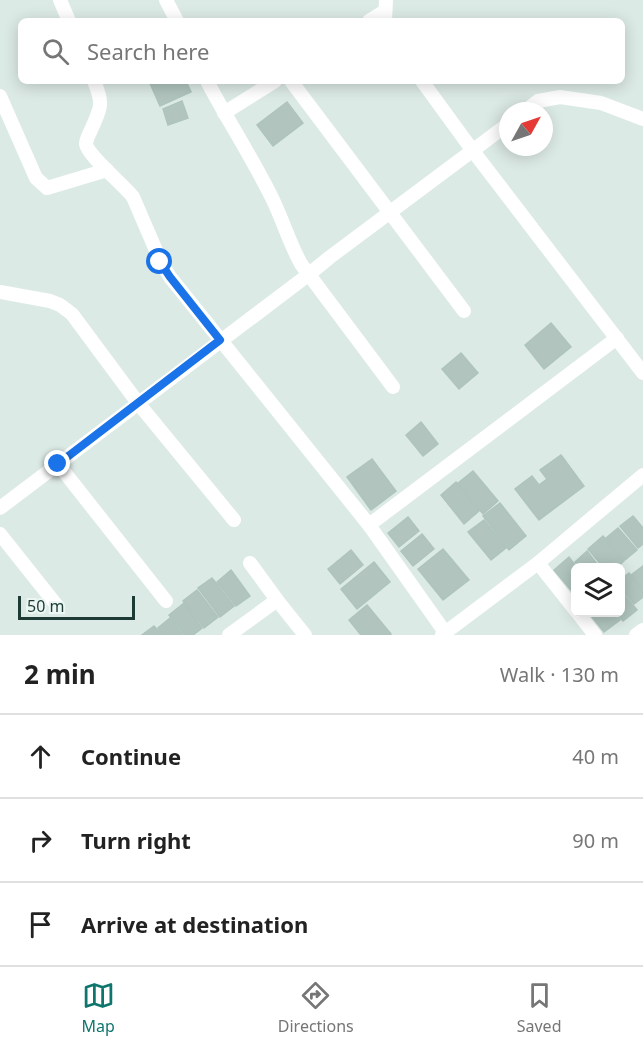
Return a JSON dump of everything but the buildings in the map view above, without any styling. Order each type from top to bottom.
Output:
[{"type":"street","points":[[60,0],[68,18]]},
{"type":"street","points":[[166,0],[175,18]]},
{"type":"street","points":[[95,84],[101,102],[86,144],[91,154],[133,197],[160,262],[170,277],[369,525],[444,634],[538,562],[643,475]]},
{"type":"street","points":[[209,84],[274,202],[295,254],[393,387]]},
{"type":"street","points":[[224,113],[270,84]]},
{"type":"street","points":[[293,84],[464,311]]},
{"type":"street","points":[[424,84],[643,373]]},
{"type":"street","points":[[0,96],[36,178],[47,188],[107,170]]},
{"type":"street","points":[[537,102],[560,97],[601,103],[643,119]]},
{"type":"street","points":[[0,508],[330,256],[499,131]]},
{"type":"street","points":[[0,292],[50,301],[72,314],[138,403],[234,520]]},
{"type":"street","points":[[369,525],[616,338]]},
{"type":"street","points":[[58,464],[166,601]]},
{"type":"street","points":[[0,534],[58,607]]},
{"type":"street","points":[[538,562],[571,605]]},
{"type":"street","points":[[250,564],[305,635]]},
{"type":"street","points":[[229,635],[277,600]]},
{"type":"street","points":[[581,617],[595,635]]},
{"type":"street","points":[[636,635],[643,630]]},
{"type":"route","points":[[58,464],[220,340],[160,262]]}]
